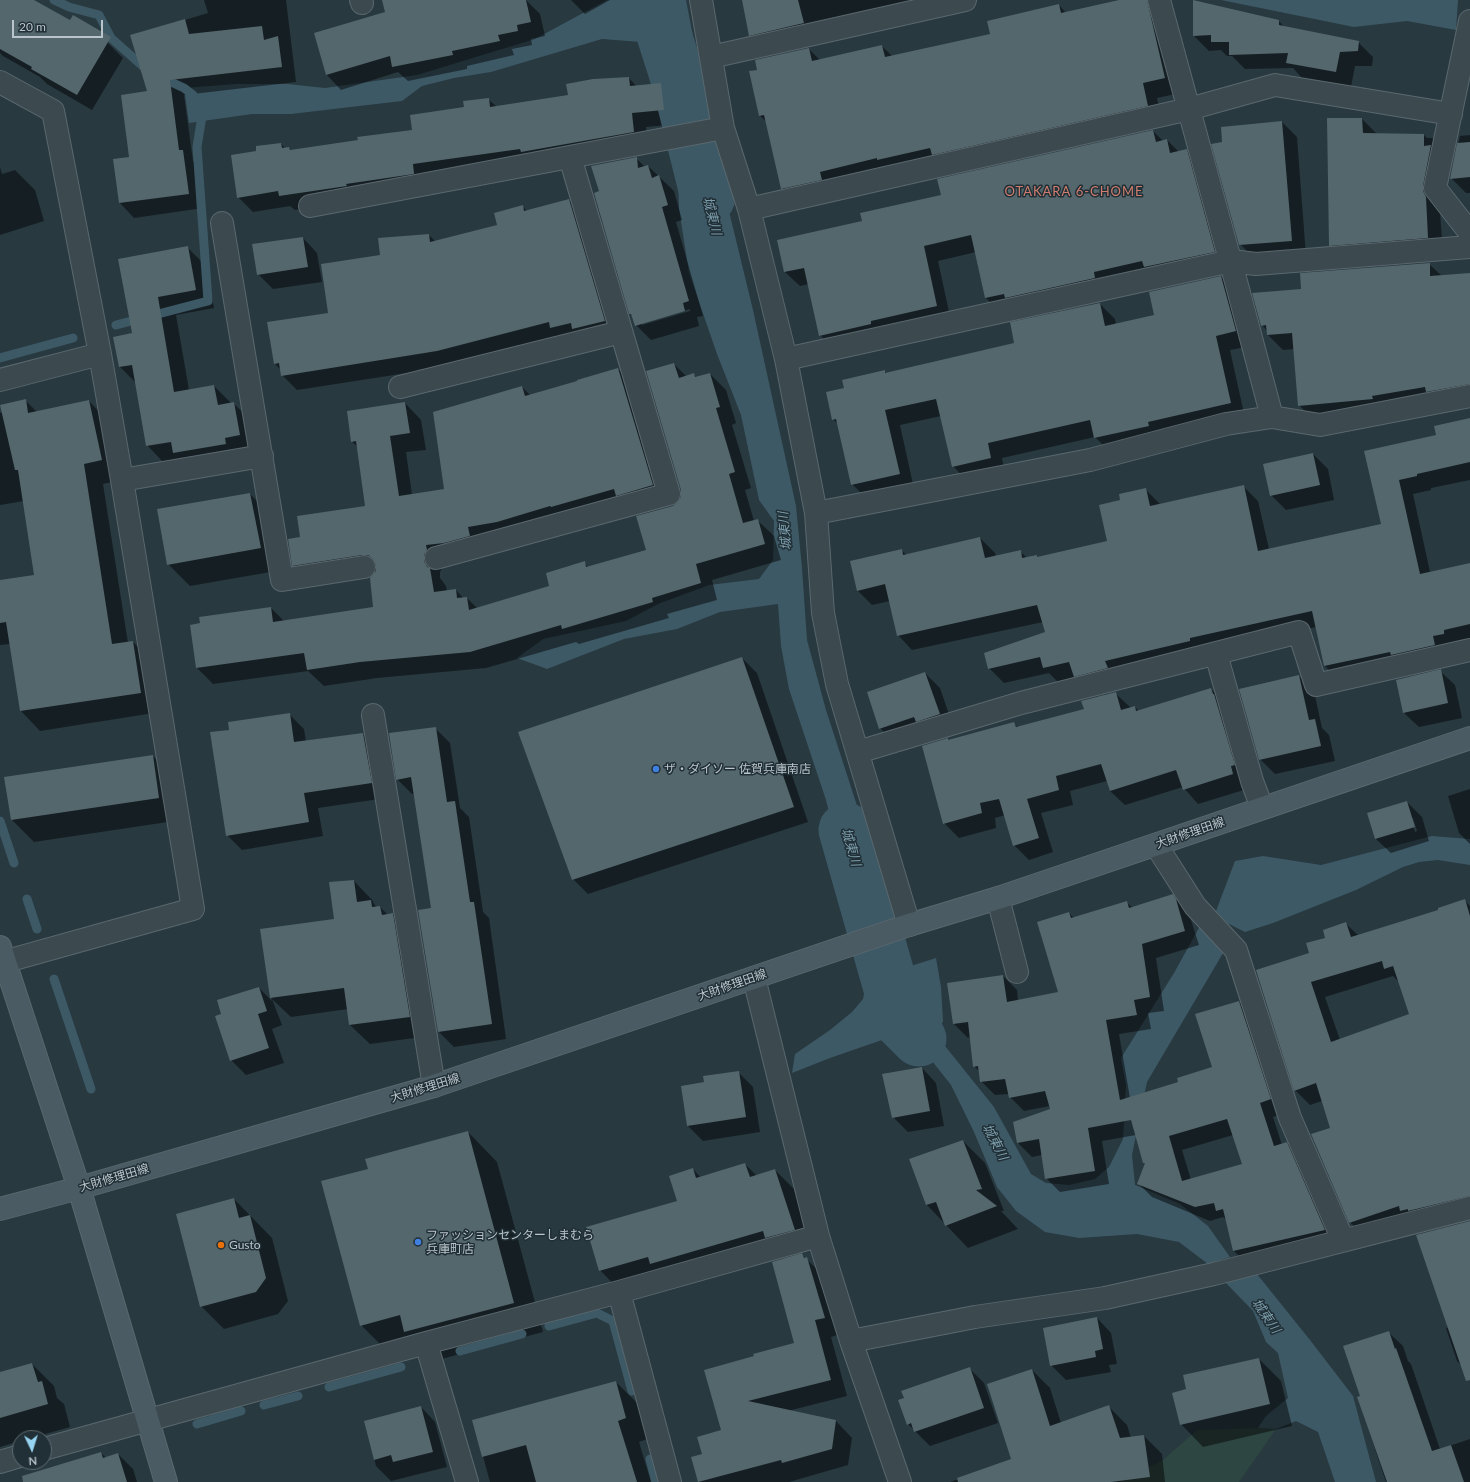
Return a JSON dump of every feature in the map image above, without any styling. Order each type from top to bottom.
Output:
[{"type":"street","points":[[701,0],[722,128],[749,208],[786,359],[816,513],[823,613],[837,684],[909,924]]},
{"type":"street","points":[[711,57],[965,0]]},
{"type":"street","points":[[1159,0],[1272,417]]},
{"type":"street","points":[[1470,21],[1435,188],[1470,233]]},
{"type":"street","points":[[0,82],[53,111],[100,354],[193,908],[2,957],[79,1188],[166,1482]]},
{"type":"street","points":[[749,208],[1189,109],[1275,85],[1451,114]]},
{"type":"street","points":[[310,206],[722,128]]},
{"type":"street","points":[[436,558],[669,494],[570,157]]},
{"type":"street","points":[[222,223],[282,580],[364,567]]},
{"type":"street","points":[[786,359],[1230,261],[1256,264],[1470,247]]},
{"type":"street","points":[[400,387],[621,332]]},
{"type":"street","points":[[0,380],[100,354]]},
{"type":"street","points":[[816,513],[1090,460],[1226,424],[1272,417],[1320,425],[1470,396]]},
{"type":"street","points":[[122,480],[262,456]]},
{"type":"street","points":[[858,752],[1022,703],[1299,632],[1316,685],[1470,650]]},
{"type":"street","points":[[1216,654],[1252,781],[1262,808]]},
{"type":"street","points":[[372,714],[434,1086]]},
{"type":"street","name":"大財修理田線","points":[[0,1208],[79,1188],[434,1086],[909,924],[998,898],[1470,738]]},
{"type":"street","points":[[1156,845],[1195,906],[1236,950],[1290,1118],[1343,1240]]},
{"type":"street","points":[[998,898],[1017,972]]},
{"type":"street","points":[[754,978],[818,1236],[851,1341],[900,1482]]},
{"type":"street","points":[[851,1341],[975,1317],[1104,1298],[1214,1274],[1470,1208]]},
{"type":"street","points":[[52,1447],[426,1343],[619,1292],[818,1236]]},
{"type":"street","points":[[619,1292],[670,1482]]},
{"type":"street","points":[[426,1343],[467,1482]]},
{"type":"street","points":[[0,1462],[12,1458]]},
{"type":"green space","points":[[1258,1428],[1276,1429],[1239,1482],[1120,1482],[1163,1460],[1197,1430]]},
{"type":"water","points":[[607,0],[686,0],[707,108],[673,114],[659,56],[641,42],[602,39],[491,72],[454,78],[422,86],[402,101],[291,114],[252,114],[189,123],[184,88],[236,84],[287,84],[325,88],[417,75],[535,39]]},
{"type":"water","points":[[1221,0],[1458,0],[1456,30],[1407,21],[1354,27]]},
{"type":"water","points":[[711,137],[753,310],[796,506],[807,640],[826,710],[861,818],[876,877],[877,900],[847,908],[843,868],[826,800],[789,689],[781,646],[778,604],[720,612],[677,629],[624,639],[547,669],[517,658],[543,639],[626,621],[658,604],[709,585],[759,579],[773,560],[774,521],[759,500],[741,415],[717,354],[689,273],[679,209],[677,148]]},
{"type":"water","points":[[1432,836],[1470,839],[1470,865],[1438,860],[1419,862],[1403,867],[1356,890],[1273,923],[1245,932],[1227,923],[1216,911],[1235,861],[1263,856],[1321,865]]},
{"type":"water","points":[[1200,926],[1226,948],[1147,1082],[1132,1155],[1135,1185],[1180,1204],[1208,1226],[1230,1257],[1208,1264],[1179,1242],[1137,1234],[1079,1238],[1045,1232],[1016,1211],[997,1187],[974,1132],[951,1085],[928,1056],[910,1041],[882,1040],[792,1073],[795,1054],[830,1030],[852,1012],[863,999],[867,980],[936,958],[941,987],[943,1021],[937,1036],[994,1107],[1031,1174],[1046,1183],[1069,1185],[1095,1179],[1109,1167],[1123,1139],[1126,1085],[1121,1058],[1174,973]]},
{"type":"water","points":[[1257,1274],[1353,1396],[1376,1482],[1335,1482],[1318,1432],[1296,1421],[1276,1429],[1258,1428],[1266,1416],[1288,1398],[1278,1353],[1266,1342],[1253,1311],[1225,1282]]},
{"type":"building","points":[[0,0],[34,0],[70,20],[73,15],[111,37],[77,95],[31,69],[32,67],[0,49]]},
{"type":"building","points":[[382,0],[526,0],[531,22],[517,25],[518,31],[498,35],[500,41],[452,51],[453,55],[392,67],[390,56],[326,75],[314,33],[385,12]]},
{"type":"building","points":[[742,0],[798,0],[804,23],[749,36]]},
{"type":"building","points":[[1119,0],[1147,0],[1165,78],[1143,83],[1148,106],[932,155],[930,148],[877,160],[877,158],[820,172],[822,180],[781,189],[764,115],[759,116],[749,71],[757,70],[755,60],[809,48],[812,61],[882,45],[885,57],[990,34],[987,21],[1059,4],[1061,13]]},
{"type":"building","points":[[1193,0],[1279,20],[1279,25],[1359,41],[1358,51],[1340,52],[1336,72],[1286,63],[1288,53],[1229,55],[1229,42],[1211,42],[1211,35],[1193,36]]},
{"type":"building","points":[[185,19],[189,34],[262,26],[264,40],[278,36],[282,67],[170,80],[179,150],[183,150],[189,194],[119,203],[113,159],[129,157],[121,95],[147,91],[130,35]]},
{"type":"building","points":[[629,77],[630,86],[661,83],[664,110],[632,113],[634,132],[521,152],[520,149],[413,164],[414,174],[346,184],[347,186],[279,196],[278,191],[237,198],[231,155],[256,151],[256,146],[281,143],[282,148],[289,147],[290,150],[358,140],[357,137],[412,130],[410,115],[464,107],[463,101],[489,98],[490,107],[568,95],[566,84],[593,79]]},
{"type":"building","points":[[1327,118],[1362,118],[1363,133],[1424,134],[1424,146],[1431,145],[1423,186],[1423,191],[1426,197],[1428,238],[1329,246]]},
{"type":"building","points":[[1282,121],[1292,241],[1239,245],[1211,144],[1222,142],[1221,127]]},
{"type":"building","points":[[1153,130],[1156,142],[1167,139],[1170,153],[1187,149],[1215,252],[1144,267],[1142,261],[1094,272],[1095,278],[1005,298],[1004,294],[985,298],[971,235],[924,246],[937,306],[871,321],[871,324],[819,336],[804,268],[784,272],[777,240],[862,221],[860,213],[941,195],[937,179]]},
{"type":"building","points":[[1470,142],[1470,177],[1450,179],[1457,143]]},
{"type":"building","points":[[637,157],[638,168],[648,165],[652,178],[659,175],[668,205],[662,207],[689,301],[683,303],[685,311],[635,326],[631,314],[629,314],[594,193],[599,191],[591,166]]},
{"type":"building","points":[[569,199],[605,321],[572,329],[571,323],[550,328],[549,322],[437,351],[281,376],[279,363],[274,364],[267,322],[328,313],[321,264],[380,255],[378,238],[429,234],[430,242],[497,225],[494,213],[523,205],[524,211]]},
{"type":"building","points":[[303,237],[308,267],[257,275],[252,244]]},
{"type":"building","points":[[188,246],[196,290],[158,297],[174,392],[214,385],[218,405],[234,402],[240,435],[225,438],[226,444],[173,453],[171,442],[146,446],[132,365],[119,367],[113,337],[132,333],[118,259]]},
{"type":"building","points":[[1430,263],[1430,276],[1470,273],[1470,384],[1426,392],[1425,387],[1372,396],[1373,399],[1298,406],[1292,333],[1267,335],[1266,325],[1261,326],[1252,293],[1301,289],[1300,273]]},
{"type":"building","points":[[1221,276],[1236,331],[1216,336],[1231,403],[1148,422],[1149,426],[1094,438],[1090,420],[988,443],[991,458],[952,467],[936,399],[885,410],[900,474],[851,485],[836,419],[832,420],[826,392],[844,388],[842,380],[885,370],[885,373],[1014,343],[1010,322],[1100,303],[1105,326],[1154,315],[1149,292]]},
{"type":"building","points":[[674,363],[679,378],[694,373],[695,377],[710,373],[720,407],[716,408],[735,472],[729,474],[743,523],[758,519],[765,544],[696,564],[701,583],[652,598],[653,602],[562,629],[561,625],[470,652],[360,662],[307,670],[304,653],[196,668],[190,625],[200,623],[199,617],[271,607],[273,622],[373,607],[370,578],[376,571],[376,565],[373,559],[368,555],[292,566],[288,539],[300,537],[297,516],[365,506],[356,441],[351,442],[347,411],[405,402],[410,433],[390,436],[399,496],[444,489],[433,412],[522,386],[525,396],[618,368],[653,485],[616,496],[614,489],[497,522],[468,527],[470,536],[444,543],[426,545],[427,550],[424,555],[424,561],[427,567],[430,568],[434,592],[456,589],[457,598],[467,597],[469,610],[549,586],[546,573],[585,561],[586,567],[646,550],[636,516],[673,506],[681,497],[681,490],[646,371]]},
{"type":"building","points":[[26,399],[28,413],[89,400],[102,460],[84,464],[112,644],[133,641],[141,693],[20,711],[6,622],[0,623],[0,580],[34,575],[18,470],[15,470],[0,405]]},
{"type":"building","points":[[1470,418],[1470,462],[1417,474],[1417,476],[1399,480],[1420,574],[1470,563],[1470,624],[1444,630],[1444,634],[1433,636],[1435,645],[1391,655],[1390,652],[1324,666],[1312,611],[1190,638],[1190,641],[1105,661],[1108,668],[1074,677],[1069,662],[1043,668],[1040,657],[988,669],[984,653],[1045,632],[1037,605],[897,636],[885,584],[857,591],[850,561],[902,549],[903,555],[980,537],[985,558],[1021,550],[1022,558],[1037,555],[1037,557],[1107,541],[1099,505],[1120,500],[1119,494],[1146,488],[1150,506],[1244,485],[1258,551],[1381,524],[1364,451],[1436,435],[1434,426]]},
{"type":"building","points":[[1313,453],[1320,485],[1270,496],[1263,464]]},
{"type":"building","points":[[250,493],[261,548],[167,565],[157,509]]},
{"type":"building","name":"ザ・ダイソー 佐賀兵庫南店","points":[[742,657],[794,807],[572,880],[518,732]]},
{"type":"building","points":[[1441,669],[1448,703],[1403,713],[1396,680]]},
{"type":"building","points":[[925,672],[940,714],[916,722],[914,717],[879,729],[867,692]]},
{"type":"building","points":[[1299,675],[1309,720],[1315,719],[1321,746],[1259,760],[1239,689]]},
{"type":"building","points":[[1211,688],[1235,765],[1231,766],[1233,774],[1183,790],[1176,770],[1110,791],[1101,764],[1056,776],[1059,790],[1027,799],[1039,838],[1013,846],[999,799],[980,803],[982,813],[943,824],[922,746],[1014,722],[1016,727],[1084,709],[1081,701],[1116,692],[1121,710],[1135,706],[1136,711]]},
{"type":"building","points":[[290,713],[294,742],[363,733],[372,783],[304,793],[309,822],[226,836],[210,732],[229,730],[228,722]]},
{"type":"building","points":[[436,727],[447,802],[455,801],[470,902],[474,902],[492,1024],[438,1032],[418,910],[431,908],[411,777],[396,780],[389,733]]},
{"type":"building","points":[[153,755],[159,798],[11,820],[4,777]]},
{"type":"building","points":[[1407,801],[1415,827],[1375,839],[1367,813]]},
{"type":"building","points":[[354,880],[357,902],[371,900],[372,907],[380,906],[382,915],[393,913],[410,1017],[349,1025],[344,988],[270,998],[260,929],[334,919],[329,882]]},
{"type":"building","points":[[1173,894],[1176,899],[1185,931],[1142,944],[1150,997],[1134,1000],[1137,1015],[1106,1020],[1120,1100],[1178,1082],[1177,1078],[1212,1067],[1195,1014],[1239,1001],[1271,1099],[1260,1103],[1274,1146],[1287,1142],[1325,1230],[1233,1251],[1223,1209],[1216,1211],[1214,1203],[1195,1207],[1137,1184],[1145,1163],[1143,1163],[1131,1120],[1088,1128],[1095,1171],[1045,1179],[1039,1139],[1017,1143],[1013,1122],[1050,1109],[1045,1091],[1009,1098],[1005,1079],[980,1082],[978,1066],[973,1067],[968,1022],[953,1024],[947,983],[1003,975],[1007,1002],[1058,992],[1037,922],[1069,912],[1071,918],[1127,901],[1129,908]],"holes":[[[1227,1119],[1242,1164],[1182,1181],[1169,1136]]]},
{"type":"building","points":[[1465,899],[1470,916],[1470,1196],[1408,1211],[1408,1209],[1400,1211],[1399,1206],[1349,1223],[1311,1134],[1330,1128],[1316,1083],[1294,1091],[1256,970],[1309,953],[1306,943],[1325,938],[1323,930],[1346,922],[1351,937],[1438,910],[1438,908]],"holes":[[[1382,961],[1384,969],[1393,966],[1409,1014],[1331,1042],[1311,982]]]},
{"type":"building","points":[[259,987],[267,1011],[258,1014],[269,1048],[230,1061],[215,1016],[221,1014],[217,1000]]},
{"type":"building","points":[[922,1067],[930,1111],[892,1118],[882,1074]]},
{"type":"building","points":[[739,1071],[746,1117],[687,1126],[681,1086],[704,1082],[703,1076]]},
{"type":"building","name":"ファッションセンターしまむら 兵庫町店","points":[[468,1131],[514,1303],[404,1332],[400,1315],[360,1326],[321,1181],[368,1169],[365,1159]]},
{"type":"building","points":[[963,1140],[982,1189],[976,1190],[997,1206],[945,1226],[936,1202],[926,1205],[909,1159]]},
{"type":"building","points":[[745,1163],[750,1177],[775,1169],[795,1230],[765,1238],[763,1231],[650,1264],[648,1257],[599,1271],[586,1227],[677,1201],[669,1176],[693,1168],[696,1178]]},
{"type":"building","name":"Gusto","points":[[234,1198],[239,1218],[250,1215],[266,1278],[256,1292],[200,1307],[176,1214]]},
{"type":"building","points":[[1470,1221],[1470,1380],[1466,1381],[1416,1235]]},
{"type":"building","points":[[802,1253],[804,1258],[807,1257],[825,1318],[815,1320],[831,1380],[748,1401],[836,1420],[832,1449],[782,1463],[781,1460],[698,1482],[691,1457],[702,1454],[697,1437],[721,1430],[704,1370],[754,1356],[753,1354],[794,1343],[772,1262]]},
{"type":"building","points":[[1097,1317],[1103,1349],[1095,1351],[1096,1357],[1050,1366],[1043,1328]]},
{"type":"building","points":[[1389,1331],[1432,1451],[1451,1445],[1464,1482],[1387,1482],[1357,1397],[1360,1396],[1343,1346]]},
{"type":"building","points":[[1259,1358],[1270,1404],[1180,1425],[1172,1393],[1186,1389],[1183,1375]]},
{"type":"building","points":[[32,1363],[38,1382],[42,1381],[48,1404],[0,1418],[0,1372]]},
{"type":"building","points":[[970,1367],[984,1408],[914,1432],[911,1423],[907,1425],[898,1400],[904,1398],[901,1391]]},
{"type":"building","points":[[1032,1369],[1050,1426],[1109,1405],[1120,1438],[1144,1435],[1150,1477],[1111,1482],[958,1482],[957,1478],[1011,1459],[987,1384]]},
{"type":"building","points":[[616,1381],[626,1418],[618,1421],[637,1482],[536,1482],[526,1445],[482,1457],[472,1420]]},
{"type":"building","points":[[421,1406],[433,1452],[393,1462],[391,1455],[374,1460],[364,1421]]},
{"type":"building","points":[[101,1452],[103,1458],[118,1453],[127,1482],[23,1482],[22,1476],[42,1470],[52,1470],[52,1467]]},
{"type":"waterway","points":[[54,0],[69,7],[99,15],[111,38],[147,70]]},
{"type":"waterway","name":"城東川","points":[[653,0],[680,85],[708,197]]},
{"type":"waterway","points":[[160,77],[184,88],[193,95]]},
{"type":"waterway","points":[[116,325],[208,301],[197,147],[203,110]]},
{"type":"waterway","points":[[0,358],[73,338]]},
{"type":"waterway","points":[[0,821],[14,863]]},
{"type":"waterway","name":"城東川","points":[[846,830],[900,1020],[919,1039]]},
{"type":"waterway","points":[[27,899],[37,929]]},
{"type":"waterway","points":[[54,979],[91,1089]]},
{"type":"waterway","points":[[549,1326],[597,1313],[613,1321],[632,1391]]},
{"type":"waterway","points":[[460,1351],[522,1334]]},
{"type":"waterway","points":[[329,1387],[401,1367]]},
{"type":"waterway","points":[[264,1405],[298,1396]]},
{"type":"waterway","points":[[197,1424],[241,1411]]},
{"type":"waterway","points":[[650,1459],[656,1482]]},
{"type":"place","name":"ザ・ダイソー 佐賀兵庫南店","points":[[656,769]]},
{"type":"place","name":"ファッションセンターしまむら 兵庫町店","points":[[418,1242]]},
{"type":"place","name":"Gusto","points":[[221,1245]]},
{"type":"district","name":"OTAKARA 6-CHOME","points":[[1074,192]]}]
